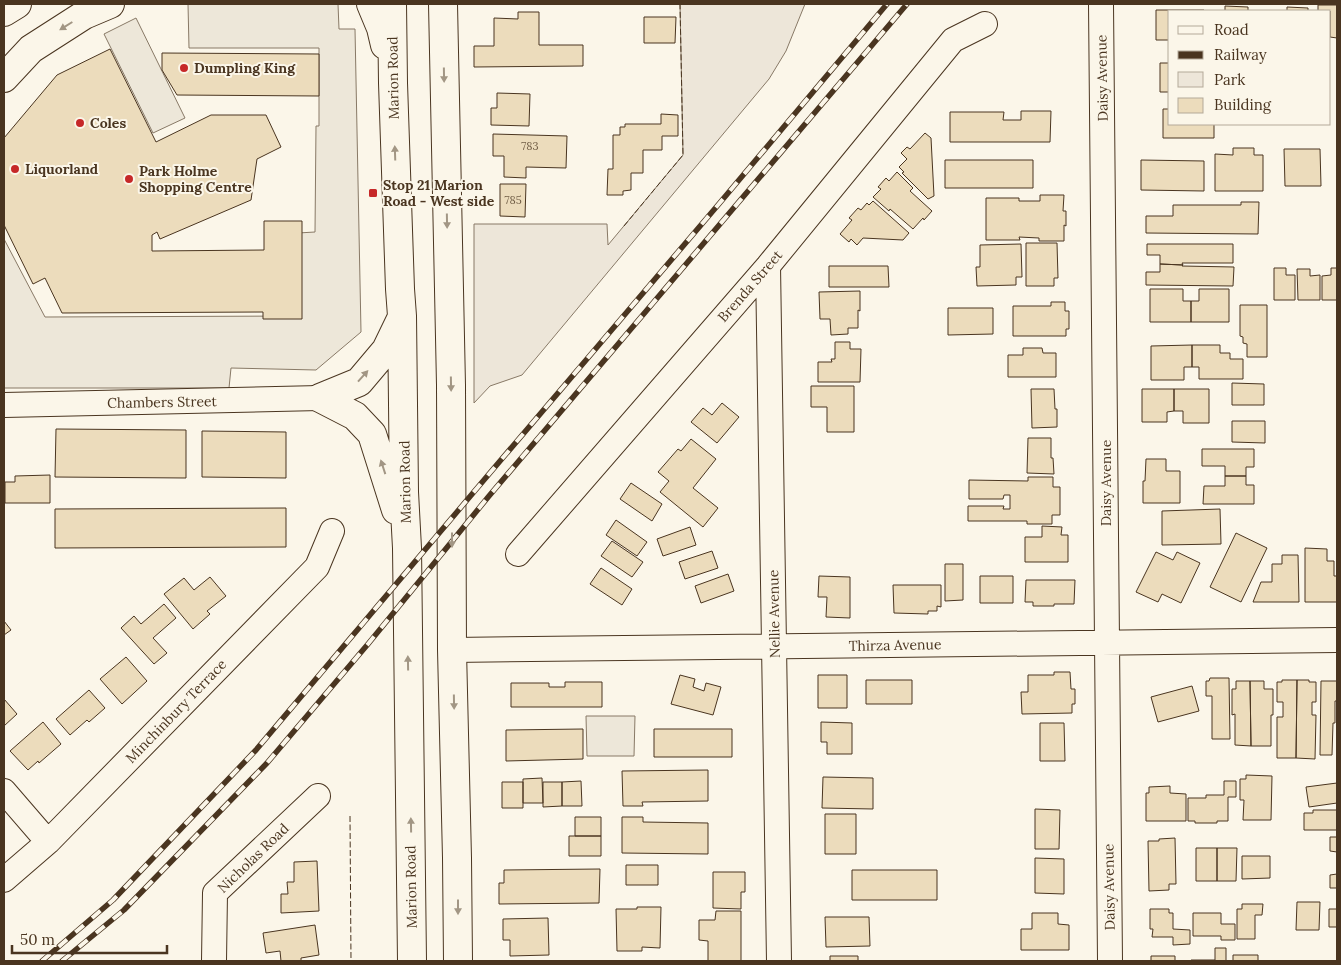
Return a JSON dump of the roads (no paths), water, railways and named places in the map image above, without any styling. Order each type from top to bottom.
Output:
[{"type":"main road","points":[[4,12],[17,4]]},
{"type":"main road","points":[[4,78],[31,48],[84,15],[110,4]]},
{"type":"main road","points":[[371,4],[382,28],[393,83]]},
{"type":"main road","name":"Marion Road","points":[[392,4],[407,548],[412,961]]},
{"type":"main road","points":[[458,961],[443,15],[464,4]]},
{"type":"main road","points":[[320,398],[359,382],[386,350],[402,316]]},
{"type":"main road","points":[[320,398],[355,416],[372,434],[407,548]]},
{"type":"street","name":"Daisy Avenue","points":[[1102,4],[1110,961]]},
{"type":"street","name":"Brenda Street","points":[[518,554],[768,266],[953,40],[985,24]]},
{"type":"street","name":"Nellie Avenue","points":[[768,266],[779,961]]},
{"type":"street","name":"Chambers Street","points":[[4,405],[320,398]]},
{"type":"street","name":"Minchinbury Terrace","points":[[4,880],[48,842],[317,567],[332,530]]},
{"type":"street","name":"Thirza Avenue","points":[[452,650],[1337,640]]},
{"type":"street","points":[[4,791],[48,842]]},
{"type":"street","name":"Nicholas Road","points":[[214,961],[215,893],[318,796]]},
{"type":"railway","points":[[42,961],[113,900],[256,750],[887,4]]},
{"type":"railway","points":[[62,961],[124,910],[267,763],[368,644],[489,496],[907,4]]},
{"type":"place","name":"Dumpling King","points":[[184,68]]},
{"type":"place","name":"Coles","points":[[80,123]]},
{"type":"place","name":"Liquorland","points":[[15,169]]},
{"type":"place","name":"Park Holme Shopping Centre","points":[[129,179]]},
{"type":"place","name":"Stop 21 Marion Road - West side","points":[[373,193]]}]
